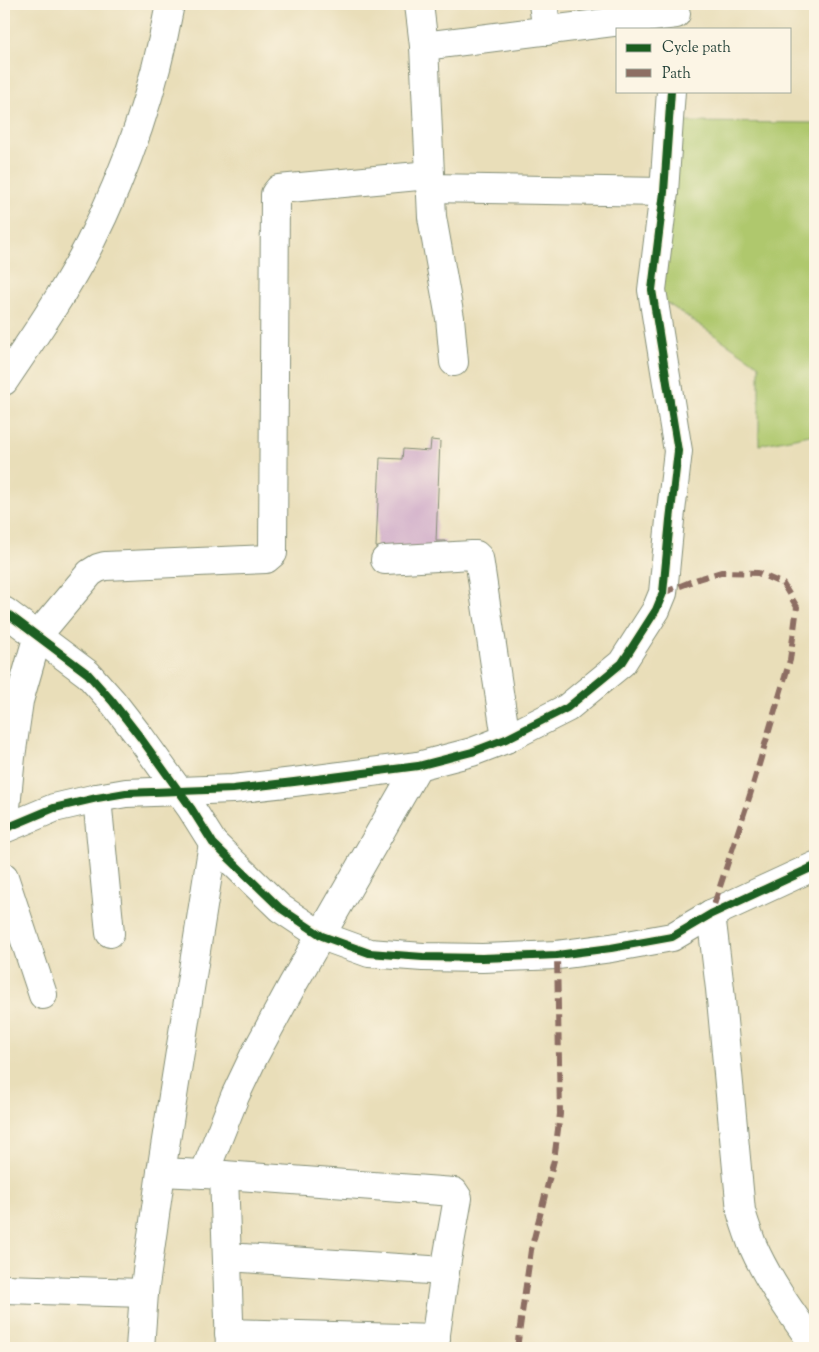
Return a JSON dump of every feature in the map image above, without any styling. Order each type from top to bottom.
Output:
[{"type":"street","points":[[4,381],[51,312],[88,245],[117,185],[148,95],[170,4]]},
{"type":"street","points":[[419,4],[424,46],[432,217],[450,318],[454,362]]},
{"type":"street","points":[[543,4],[547,31]]},
{"type":"street","points":[[424,46],[676,15]]},
{"type":"street","points":[[664,192],[429,182],[278,189],[275,194],[274,548],[270,557],[266,559],[98,568],[90,573],[38,635],[20,701],[11,756],[4,828],[54,808],[126,793],[233,789],[418,766],[472,752],[506,739],[567,708],[622,663],[656,610],[663,593],[678,451],[652,290],[664,192],[671,92]]},
{"type":"street","points":[[385,560],[472,555],[476,555],[479,558],[506,739]]},
{"type":"street","points":[[4,612],[38,635],[88,674],[140,737],[191,808],[213,844],[280,908],[322,936],[369,953],[423,957],[482,958],[557,955],[672,937],[710,914],[815,866]]},
{"type":"street","points":[[161,1172],[214,1174],[454,1192],[458,1198],[435,1343],[230,1341],[228,1258],[214,1174],[231,1105],[254,1056],[418,766]]},
{"type":"street","points":[[97,798],[110,933]]},
{"type":"street","points":[[140,1348],[144,1292],[161,1172],[213,844]]},
{"type":"street","points":[[4,877],[43,995]]},
{"type":"street","points":[[710,914],[720,989],[740,1211],[753,1245],[769,1277],[815,1346]]},
{"type":"street","points":[[228,1258],[445,1271]]},
{"type":"street","points":[[4,1289],[144,1292]]},
{"type":"green space","points":[[679,122],[815,123],[815,434],[759,445],[759,365],[655,295]]},
{"type":"building","points":[[431,440],[440,441],[436,541],[445,541],[444,550],[376,547],[380,458],[402,459],[403,449],[430,451]]},
{"type":"marked path","points":[[663,593],[721,572],[758,573],[783,584],[797,607],[790,660],[750,795],[711,914]]},
{"type":"marked path","points":[[517,1348],[531,1250],[554,1160],[560,1114],[557,955]]},
{"type":"cycle path","points":[[4,829],[54,808],[126,793],[233,789],[294,782],[418,766],[472,752],[506,739],[567,708],[622,663],[656,610],[663,593],[678,451],[652,290],[664,192],[671,92]]},
{"type":"cycle path","points":[[4,611],[88,674],[140,737],[191,808],[213,843],[280,908],[322,936],[369,953],[423,957],[482,958],[557,955],[672,937],[711,914],[815,866]]}]
